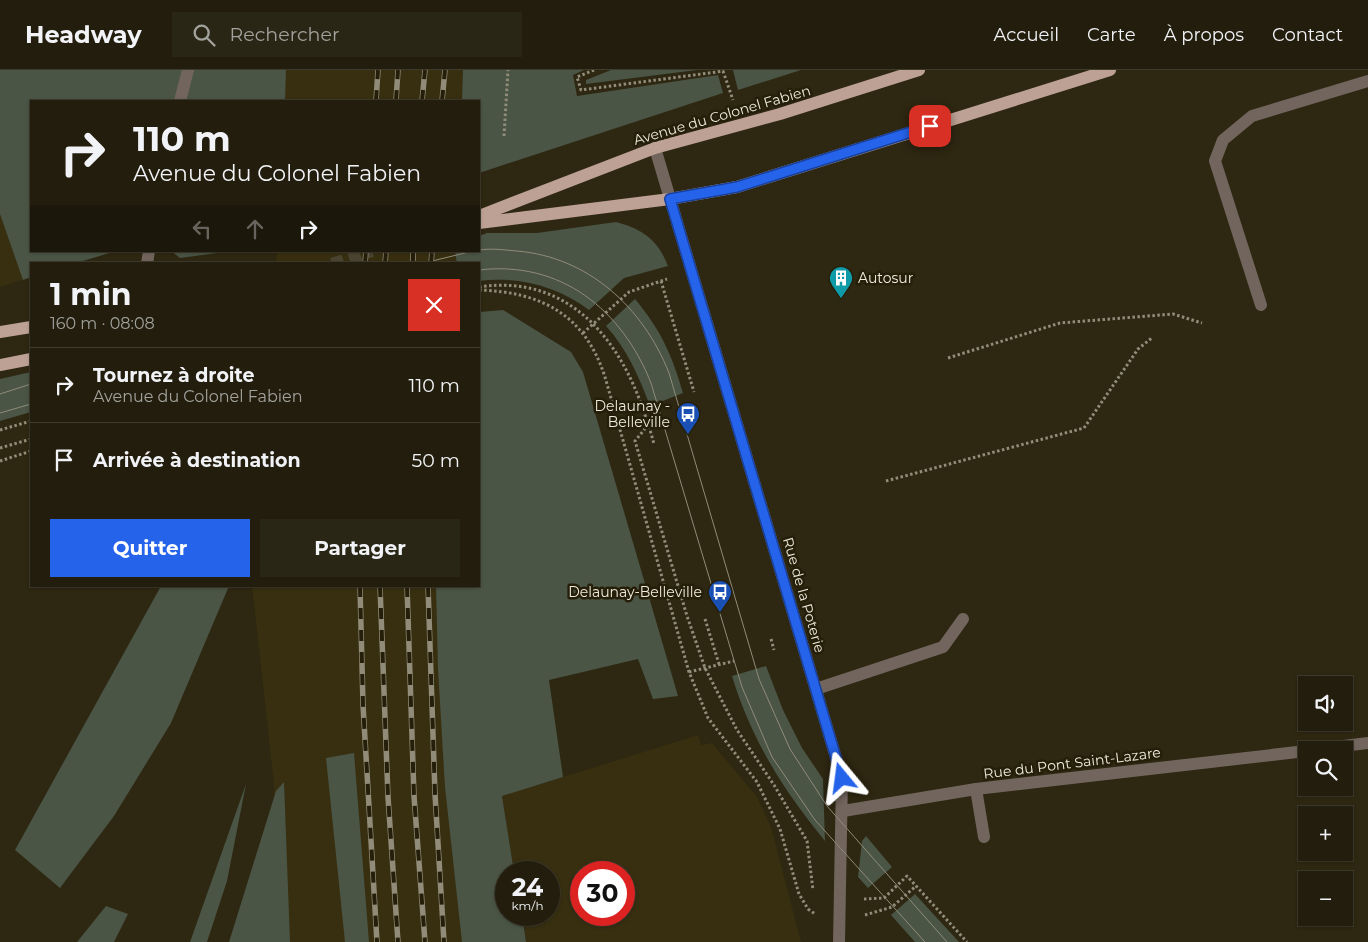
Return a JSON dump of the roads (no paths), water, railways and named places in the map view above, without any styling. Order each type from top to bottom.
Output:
[{"type":"main road","name":"Avenue du Colonel Fabien","points":[[480,216],[655,148],[740,125],[919,70]]},
{"type":"main road","points":[[480,223],[670,199],[737,187],[1110,70]]},
{"type":"main road","points":[[0,332],[30,327]]},
{"type":"main road","points":[[0,365],[27,360]]},
{"type":"street","points":[[180,100],[188,70]]},
{"type":"street","points":[[1261,305],[1215,162],[1223,140],[1252,116],[1368,81]]},
{"type":"street","name":"Rue de la Poterie","points":[[655,148],[842,778],[843,811],[839,942]]},
{"type":"street","points":[[816,689],[944,647],[962,620]]},
{"type":"street","points":[[1353,746],[1368,744]]},
{"type":"street","name":"Rue du Pont Saint-Lazare","points":[[843,811],[976,789],[1298,752]]},
{"type":"street","points":[[976,789],[984,837]]},
{"type":"tunnel","points":[[338,262],[369,252]]},
{"type":"tram line","points":[[480,250],[517,251],[543,255],[567,263],[589,275],[610,290],[628,307],[644,327],[658,349],[669,373],[759,679],[790,749],[827,806],[947,942]]},
{"type":"tram line","points":[[428,262],[469,252]]},
{"type":"tram line","points":[[480,270],[509,269],[536,273],[562,282],[585,295],[605,313],[623,333],[639,357],[651,383],[742,687],[772,757],[815,820],[925,942]]},
{"type":"tram line","points":[[0,394],[30,384]]},
{"type":"tram line","points":[[0,413],[30,404]]},
{"type":"railway","points":[[376,100],[378,70]]},
{"type":"railway","points":[[396,100],[398,70]]},
{"type":"railway","points":[[422,100],[425,70]]},
{"type":"railway","points":[[442,100],[445,70]]},
{"type":"railway","points":[[365,262],[366,252]]},
{"type":"railway","points":[[385,262],[386,252]]},
{"type":"railway","points":[[413,252],[413,262]]},
{"type":"railway","points":[[431,262],[432,252]]},
{"type":"railway","points":[[360,587],[363,705],[377,942]]},
{"type":"railway","points":[[380,587],[388,797],[398,942]]},
{"type":"railway","points":[[407,587],[414,796],[425,942]]},
{"type":"railway","points":[[428,587],[435,794],[444,942]]},
{"type":"place","name":"Autosur","points":[[841,299]]},
{"type":"place","name":"Delaunay - Belleville","points":[[688,435]]},
{"type":"place","name":"Delaunay-Belleville","points":[[720,613]]}]
